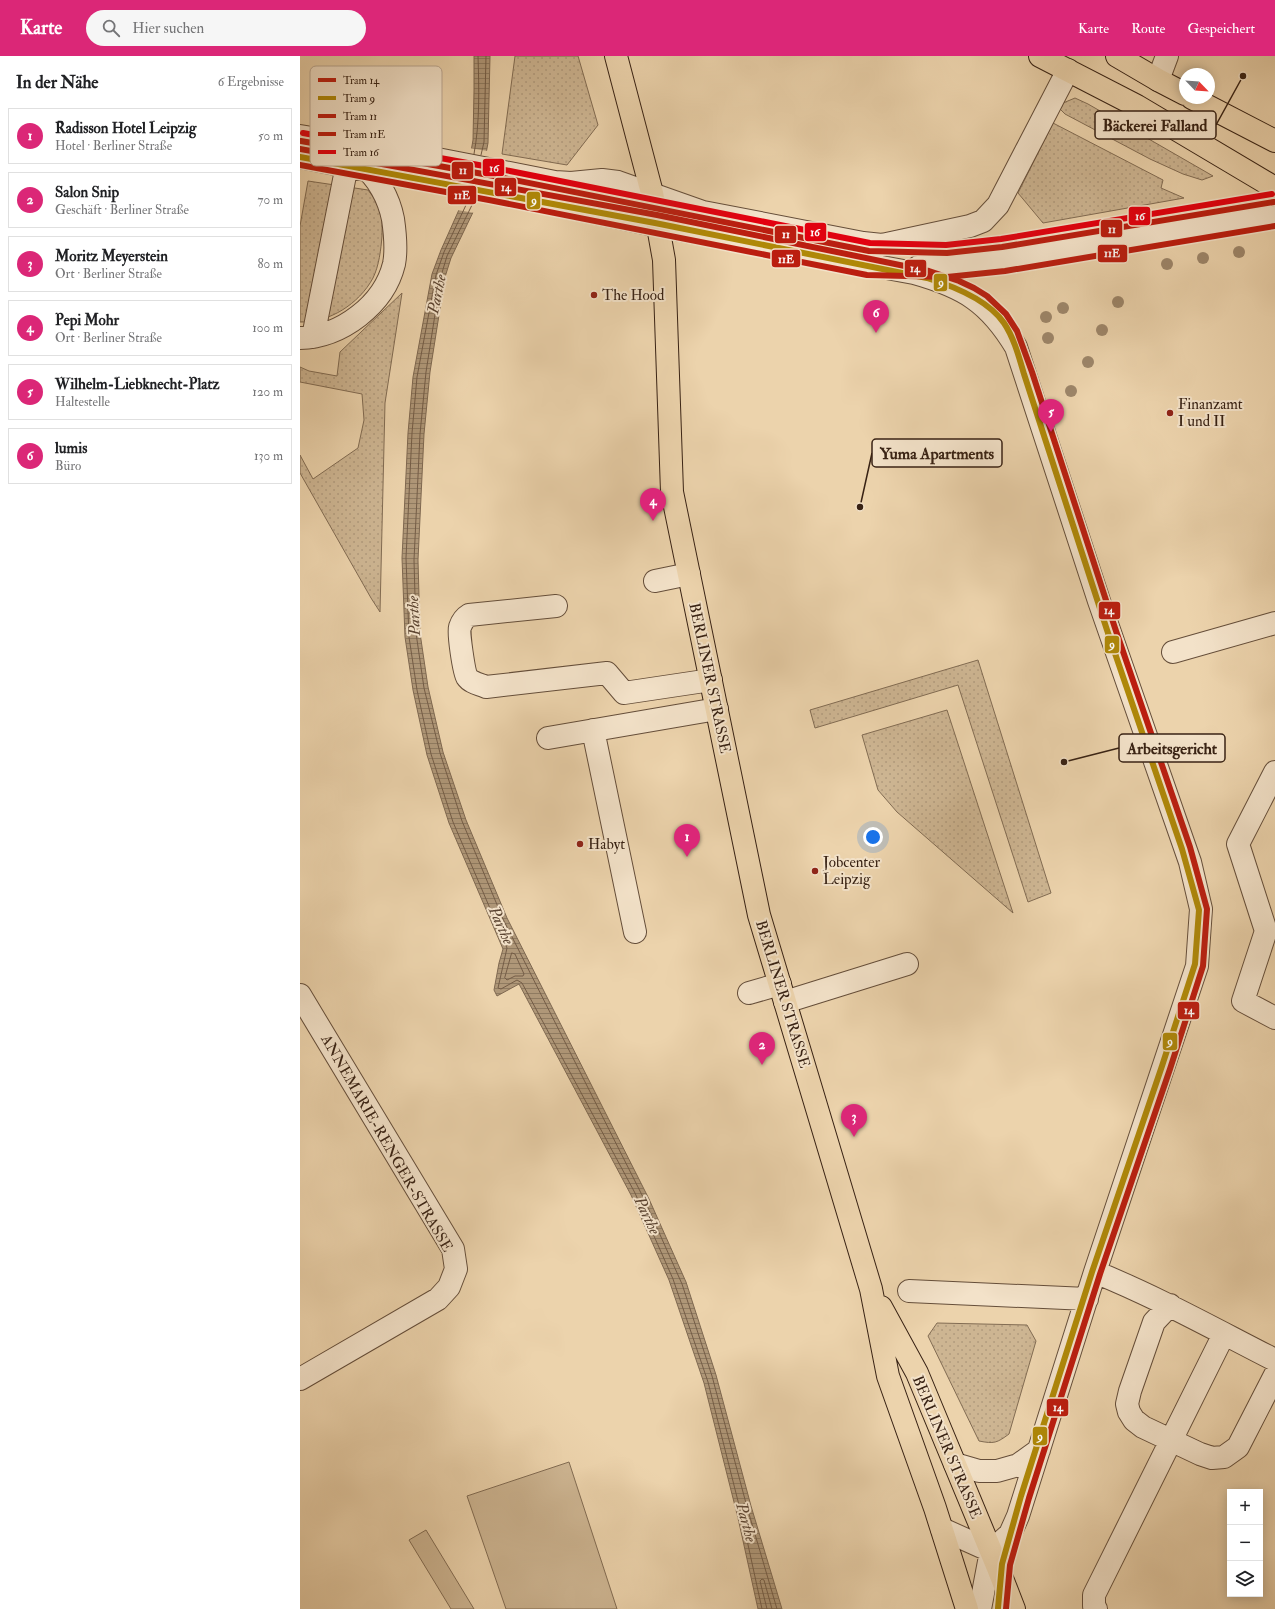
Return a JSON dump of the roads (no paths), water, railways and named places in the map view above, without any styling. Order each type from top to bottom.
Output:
[{"type":"main road","name":"BERLINER STRASSE","points":[[616,56],[652,193],[664,260],[672,492],[759,915],[871,1289],[888,1376],[942,1529],[967,1609]]},
{"type":"main road","points":[[1040,56],[1137,106],[1275,188]]},
{"type":"main road","points":[[1117,56],[1179,91]]},
{"type":"main road","points":[[1204,104],[1275,141]]},
{"type":"main road","name":"BERLINER STRASSE","points":[[871,1289],[917,1373],[1014,1609]]},
{"type":"street","points":[[1158,80],[1167,56]]},
{"type":"street","points":[[493,180],[571,183],[602,180],[618,182],[703,212],[863,243],[882,245],[970,226],[983,221],[998,205],[1068,70]]},
{"type":"street","points":[[300,136],[310,138]]},
{"type":"street","points":[[300,149],[310,151]]},
{"type":"street","points":[[300,157],[310,158]]},
{"type":"street","points":[[345,166],[346,170],[306,338],[332,332],[353,321],[372,304],[385,286],[394,264],[396,235],[390,204],[379,185],[362,166]]},
{"type":"street","points":[[422,166],[493,180],[658,226],[887,268],[936,280],[961,290],[978,301],[997,319],[1016,347],[1099,601],[1190,862],[1201,909],[1197,966],[1095,1272],[1018,1516],[1010,1534],[991,1551],[980,1609]]},
{"type":"street","points":[[366,170],[430,168]]},
{"type":"street","points":[[863,243],[887,268],[945,268],[999,262],[1275,217]]},
{"type":"street","points":[[655,581],[689,574]]},
{"type":"street","points":[[556,606],[469,615],[463,618],[459,628],[466,676],[473,682],[486,687],[607,673],[624,693],[711,680]]},
{"type":"street","points":[[1173,652],[1275,623]]},
{"type":"street","points":[[548,738],[717,708]]},
{"type":"street","points":[[593,730],[635,932]]},
{"type":"street","points":[[1275,772],[1238,844],[1266,931],[1243,1001],[1275,1018]]},
{"type":"street","points":[[749,993],[782,993],[907,964]]},
{"type":"street","name":"ANNEMARIE-RENGER-STRASSE","points":[[300,995],[453,1249],[456,1269],[450,1287],[438,1300],[300,1379]]},
{"type":"street","points":[[1095,1272],[1128,1285],[1170,1305],[1275,1360]]},
{"type":"street","points":[[909,1291],[1087,1299]]},
{"type":"street","points":[[1170,1305],[1154,1322],[1130,1391],[1127,1404],[1129,1412],[1134,1420],[1143,1427],[1200,1454],[1212,1458],[1224,1457],[1238,1447],[1275,1375]]},
{"type":"street","points":[[1096,1609],[1094,1606],[1094,1595],[1224,1334]]},
{"type":"street","points":[[955,1464],[979,1471],[997,1471],[1018,1465],[1040,1450]]},
{"type":"street","points":[[942,1529],[991,1551]]},
{"type":"water","name":"Parthe","points":[[474,56],[490,56],[488,143],[476,206],[451,258],[445,277],[430,372],[424,434],[418,560],[420,633],[428,687],[443,752],[466,820],[507,918],[649,1199],[686,1282],[716,1375],[751,1506],[782,1609],[758,1609],[738,1518],[704,1383],[669,1280],[631,1195],[519,984],[497,996],[494,990],[503,949],[449,823],[427,755],[413,690],[405,637],[402,558],[408,433],[413,377],[432,274],[462,203],[473,140]]},
{"type":"tram line","name":"16","points":[[303,133],[310,134]]},
{"type":"tram line","name":"11","points":[[301,141],[310,143]]},
{"type":"tram line","name":"14","points":[[300,149],[310,151]]},
{"type":"tram line","name":"9","points":[[300,157],[310,159]]},
{"type":"tram line","name":"16","points":[[442,158],[870,243],[946,245],[1001,239],[1272,194]]},
{"type":"tram line","name":"11E","points":[[300,165],[489,200],[867,275],[947,277],[1005,271],[1275,226]]},
{"type":"tram line","name":"9","points":[[348,166],[655,223],[927,278],[959,290],[989,307],[1004,323],[1011,335],[1107,630],[1182,849],[1199,910],[1195,964],[1092,1272],[1021,1496],[1002,1564],[998,1608]]},
{"type":"tram line","name":"14","points":[[392,166],[657,215],[929,271],[959,281],[987,296],[1006,314],[1017,331],[1032,372],[1115,628],[1190,847],[1207,909],[1203,966],[1170,1069],[1100,1274],[1029,1498],[1010,1565],[1006,1609]]},
{"type":"tram line","name":"11","points":[[439,166],[869,251],[947,253],[1002,247],[1274,202]]},
{"type":"place","name":"Bäckerei Falland","points":[[1243,76]]},
{"type":"place","name":"The Hood","points":[[594,295]]},
{"type":"place","name":"lumis","points":[[876,333]]},
{"type":"place","name":"Finanzamt I und II","points":[[1170,413]]},
{"type":"place","name":"Wilhelm-Liebknecht-Platz","points":[[1051,432]]},
{"type":"place","name":"Yuma Apartments","points":[[860,507]]},
{"type":"place","name":"Pepi Mohr","points":[[653,521]]},
{"type":"place","name":"Arbeitsgericht","points":[[1064,762]]},
{"type":"place","name":"Habyt","points":[[580,844]]},
{"type":"place","name":"Radisson Hotel Leipzig","points":[[687,857]]},
{"type":"place","name":"Jobcenter Leipzig","points":[[815,871]]},
{"type":"place","name":"Salon Snip","points":[[762,1065]]},
{"type":"place","name":"Moritz Meyerstein","points":[[854,1137]]}]
